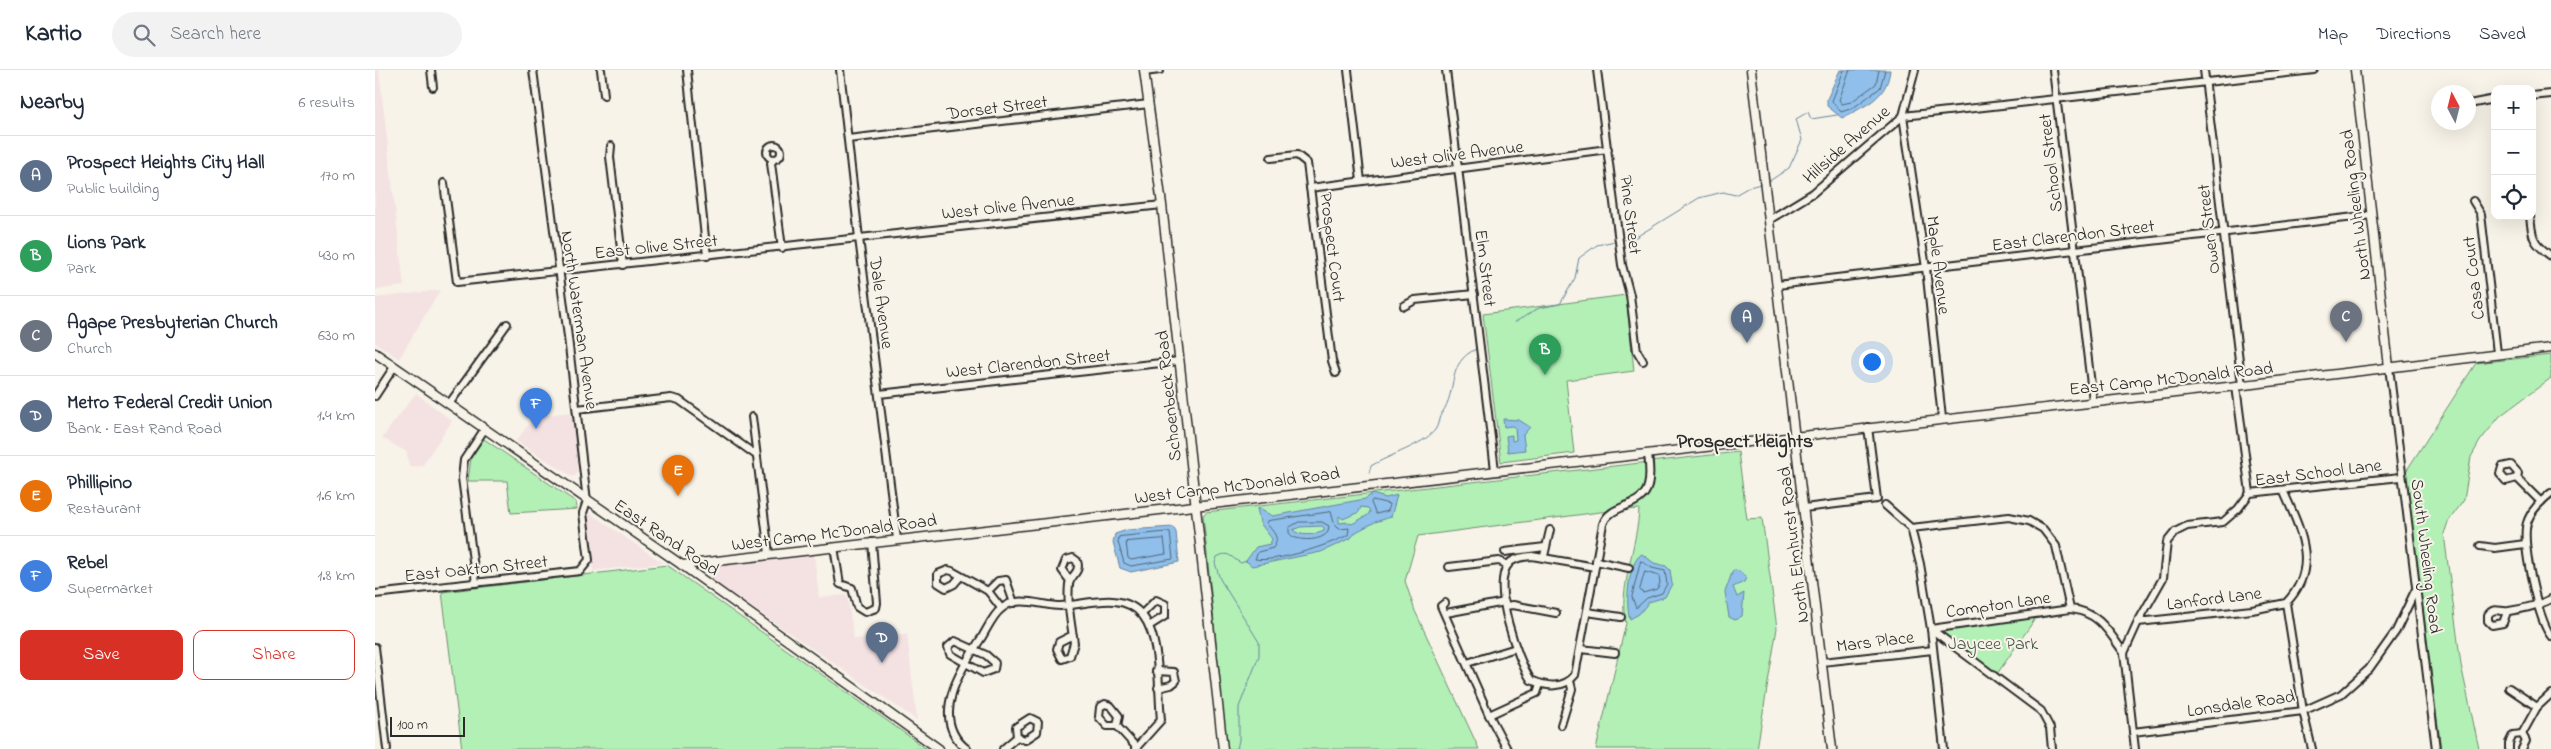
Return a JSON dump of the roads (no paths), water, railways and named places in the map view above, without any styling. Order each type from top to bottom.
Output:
[{"type":"main road","name":"North Elmhurst Road","points":[[1751,70],[1832,749]]},
{"type":"main road","name":"North Wheeling Road","points":[[2355,70],[2389,367]]},
{"type":"main road","name":"Schoenbeck Road","points":[[1144,71],[1162,204],[1223,749]]},
{"type":"main road","name":"East Camp McDonald Road","points":[[1794,435],[2239,386],[2551,348]]},
{"type":"main road","name":"East Rand Road","points":[[375,353],[587,501],[683,565],[939,749]]},
{"type":"main road","name":"West Camp McDonald Road","points":[[683,565],[1495,470],[1648,454],[1794,435]]},
{"type":"street","points":[[431,70],[433,87]]},
{"type":"street","name":"North Waterman Avenue","points":[[533,70],[577,409],[587,501],[583,513],[589,560],[580,571]]},
{"type":"street","points":[[601,70],[604,95]]},
{"type":"street","points":[[687,70],[707,256]]},
{"type":"street","name":"Dale Avenue","points":[[840,70],[897,539]]},
{"type":"street","points":[[1144,71],[1160,70]]},
{"type":"street","points":[[1347,70],[1361,181]]},
{"type":"street","name":"Elm Street","points":[[1446,70],[1495,470]]},
{"type":"street","name":"Pine Street","points":[[1597,70],[1622,265],[1630,295],[1637,351],[1643,361]]},
{"type":"street","name":"Hillside Avenue","points":[[1769,220],[1813,193],[1903,116],[1915,70]]},
{"type":"street","name":"School Street","points":[[2053,70],[2093,401]]},
{"type":"street","name":"Owen Street","points":[[2204,70],[2224,233],[2250,493]]},
{"type":"street","points":[[1903,116],[2314,70]]},
{"type":"street","points":[[2536,96],[2551,94]]},
{"type":"street","points":[[2476,103],[2491,100]]},
{"type":"street","name":"Dorset Street","points":[[848,139],[1149,104]]},
{"type":"street","name":"Maple Avenue","points":[[1903,116],[1926,268],[1942,418]]},
{"type":"street","points":[[611,146],[610,157],[623,265]]},
{"type":"street","name":"West Olive Avenue","points":[[1311,188],[1608,150]]},
{"type":"street","name":"Prospect Court","points":[[1271,158],[1297,155],[1307,163],[1332,362],[1336,373]]},
{"type":"street","points":[[774,158],[771,163],[782,248]]},
{"type":"street","name":"East Olive Street","points":[[444,183],[457,282],[782,248],[859,238]]},
{"type":"street","name":"Casa Court","points":[[2473,201],[2481,214],[2497,354]]},
{"type":"street","name":"West Olive Avenue","points":[[859,238],[1162,204]]},
{"type":"street","name":"East Clarendon Street","points":[[1777,285],[2372,215]]},
{"type":"street","points":[[2530,220],[2532,235],[2537,246],[2551,256]]},
{"type":"street","points":[[1404,306],[1415,300],[1474,294]]},
{"type":"street","points":[[449,404],[507,324]]},
{"type":"street","name":"West Clarendon Street","points":[[879,394],[1179,361]]},
{"type":"street","points":[[375,396],[394,367]]},
{"type":"street","name":"South Wheeling Road","points":[[2389,367],[2401,477],[2436,749]]},
{"type":"street","points":[[577,409],[671,398],[679,400],[756,455]]},
{"type":"street","points":[[752,417],[769,554]]},
{"type":"street","points":[[1804,508],[1877,499],[1868,428]]},
{"type":"street","points":[[476,583],[462,478],[464,460],[484,430]]},
{"type":"street","points":[[1629,568],[1595,564],[1544,556],[1522,557],[1508,565],[1503,578],[1505,604],[1516,648],[1531,680],[1540,684],[1555,685],[1570,681],[1575,675],[1595,564],[1605,519],[1611,512],[1629,506],[1639,499],[1648,488],[1650,477],[1648,454]]},
{"type":"street","name":"East School Lane","points":[[2124,653],[2138,622],[2163,578],[2167,542],[2175,532],[2187,526],[2223,522],[2238,509],[2250,493],[2401,477]]},
{"type":"street","points":[[2517,478],[2541,502]]},
{"type":"street","points":[[2283,490],[2304,539],[2305,564],[2301,581],[2288,601],[2303,711],[2312,749]]},
{"type":"street","points":[[2551,492],[2541,502],[2527,522],[2525,544],[2545,626],[2551,636]]},
{"type":"street","points":[[1885,505],[1911,528],[1921,564],[1931,629],[1944,749]]},
{"type":"street","points":[[1911,528],[2009,517],[2029,521],[2043,529],[2056,546],[2070,609],[2085,610],[2103,624],[2124,653],[2135,749]]},
{"type":"street","points":[[1544,556],[1550,530]]},
{"type":"street","points":[[834,547],[840,584],[852,588],[857,607],[865,612],[876,608],[877,603],[872,542]]},
{"type":"street","points":[[2481,546],[2495,548],[2525,544]]},
{"type":"street","points":[[1505,552],[1545,547]]},
{"type":"street","points":[[1449,567],[1499,560],[1508,565]]},
{"type":"street","name":"East Oakton Street","points":[[375,594],[580,571]]},
{"type":"street","points":[[960,577],[988,591],[1001,608]]},
{"type":"street","points":[[988,591],[997,581],[1006,580],[1014,603]]},
{"type":"street","points":[[1070,581],[1073,635]]},
{"type":"street","name":"Lonsdale Road","points":[[2133,732],[2303,711],[2341,694],[2369,669],[2396,631],[2416,590]]},
{"type":"street","points":[[2507,612],[2551,599]]},
{"type":"street","points":[[967,749],[955,736],[949,722],[948,706],[965,663],[1001,608],[1014,603],[1029,602],[1061,606],[1105,600],[1125,603],[1142,614],[1154,640],[1161,720],[1138,746]]},
{"type":"street","points":[[1142,614],[1156,600],[1165,604],[1165,616],[1149,626]]},
{"type":"street","name":"Lanford Lane","points":[[2138,622],[2252,610],[2288,601]]},
{"type":"street","points":[[1445,603],[1441,606],[1489,715],[1507,749]]},
{"type":"street","points":[[1446,614],[1505,604],[1556,612]]},
{"type":"street","name":"Compton Lane","points":[[1931,629],[2070,609]]},
{"type":"street","points":[[1587,612],[1621,617]]},
{"type":"street","points":[[1931,629],[2041,711],[2050,728],[2052,749]]},
{"type":"street","points":[[955,641],[974,649],[992,659],[995,664],[994,669],[983,673],[950,654],[948,647],[955,641]]},
{"type":"street","points":[[375,647],[387,749]]},
{"type":"street","points":[[1467,663],[1516,648]]},
{"type":"street","points":[[1581,649],[1615,653]]},
{"type":"street","name":"Mars Place","points":[[1822,662],[1933,650]]},
{"type":"street","points":[[1157,670],[1168,670],[1176,676],[1176,681],[1171,685],[1158,688]]},
{"type":"street","points":[[1561,725],[1572,689],[1570,681]]},
{"type":"street","points":[[1489,715],[1537,693],[1540,684]]},
{"type":"street","points":[[2509,688],[2537,707]]},
{"type":"street","points":[[2522,734],[2537,707],[2551,694]]},
{"type":"street","points":[[1117,726],[1138,746],[1148,749]]},
{"type":"street","points":[[2509,749],[2509,743],[2513,735],[2522,734]]},
{"type":"street","points":[[2522,734],[2526,740],[2522,749]]},
{"type":"street","points":[[1003,749],[1017,737]]},
{"type":"water","points":[[1840,70],[1890,70],[1888,80],[1879,95],[1866,105],[1842,118],[1827,106],[1827,99]]},
{"type":"water","points":[[1503,419],[1519,420],[1530,427],[1523,435],[1525,450],[1508,452],[1506,436],[1512,435],[1512,441],[1516,440],[1515,428],[1512,426],[1504,427]]},
{"type":"water","points":[[1372,494],[1386,498],[1397,495],[1391,517],[1375,522],[1356,532],[1351,538],[1321,552],[1252,566],[1246,561],[1256,547],[1270,544],[1272,539],[1260,523],[1257,508],[1273,516],[1365,499]],"holes":[[[1361,507],[1368,508],[1370,511],[1368,515],[1352,524],[1348,522],[1339,523],[1339,516],[1343,519],[1359,512]],[[1322,526],[1324,531],[1316,534],[1300,534],[1293,530],[1300,527]]]},
{"type":"water","points":[[1173,527],[1176,532],[1179,562],[1131,572],[1120,568],[1113,542],[1115,534],[1127,530]]},
{"type":"water","points":[[1642,554],[1654,563],[1666,566],[1670,570],[1672,584],[1665,597],[1649,602],[1639,614],[1630,619],[1628,604],[1629,584],[1637,558]]},
{"type":"water","points":[[1733,570],[1740,571],[1746,578],[1744,582],[1733,587],[1737,597],[1744,593],[1742,616],[1735,620],[1729,617],[1725,592]]},
{"type":"waterway","points":[[1768,182],[1789,168],[1802,140],[1796,119],[1808,112],[1811,119],[1837,115]]},
{"type":"waterway","points":[[1623,240],[1636,237],[1699,198],[1723,192],[1735,195],[1749,187],[1761,184]]},
{"type":"waterway","points":[[1515,322],[1539,308],[1560,304],[1575,278],[1579,258],[1597,245],[1615,241]]},
{"type":"waterway","points":[[1369,473],[1371,466],[1414,445],[1435,430],[1447,404],[1456,369],[1460,362],[1476,349]]},
{"type":"waterway","points":[[1237,749],[1239,740],[1239,707],[1259,656],[1259,642],[1220,579],[1215,563],[1217,557],[1224,554],[1241,563],[1246,561]]},
{"type":"place","name":"Agape Presbyterian Church","points":[[2346,342]]},
{"type":"place","name":"Prospect Heights City Hall","points":[[1747,343]]},
{"type":"place","name":"Lions Park","points":[[1545,375]]},
{"type":"place","name":"Rebel","points":[[536,429]]},
{"type":"place","name":"Phillipino","points":[[678,496]]},
{"type":"place","name":"Metro Federal Credit Union","points":[[882,663]]},
{"type":"district","name":"Prospect Heights","points":[[1745,440]]},
{"type":"park label","name":"Jaycee Park","points":[[1993,643]]}]
